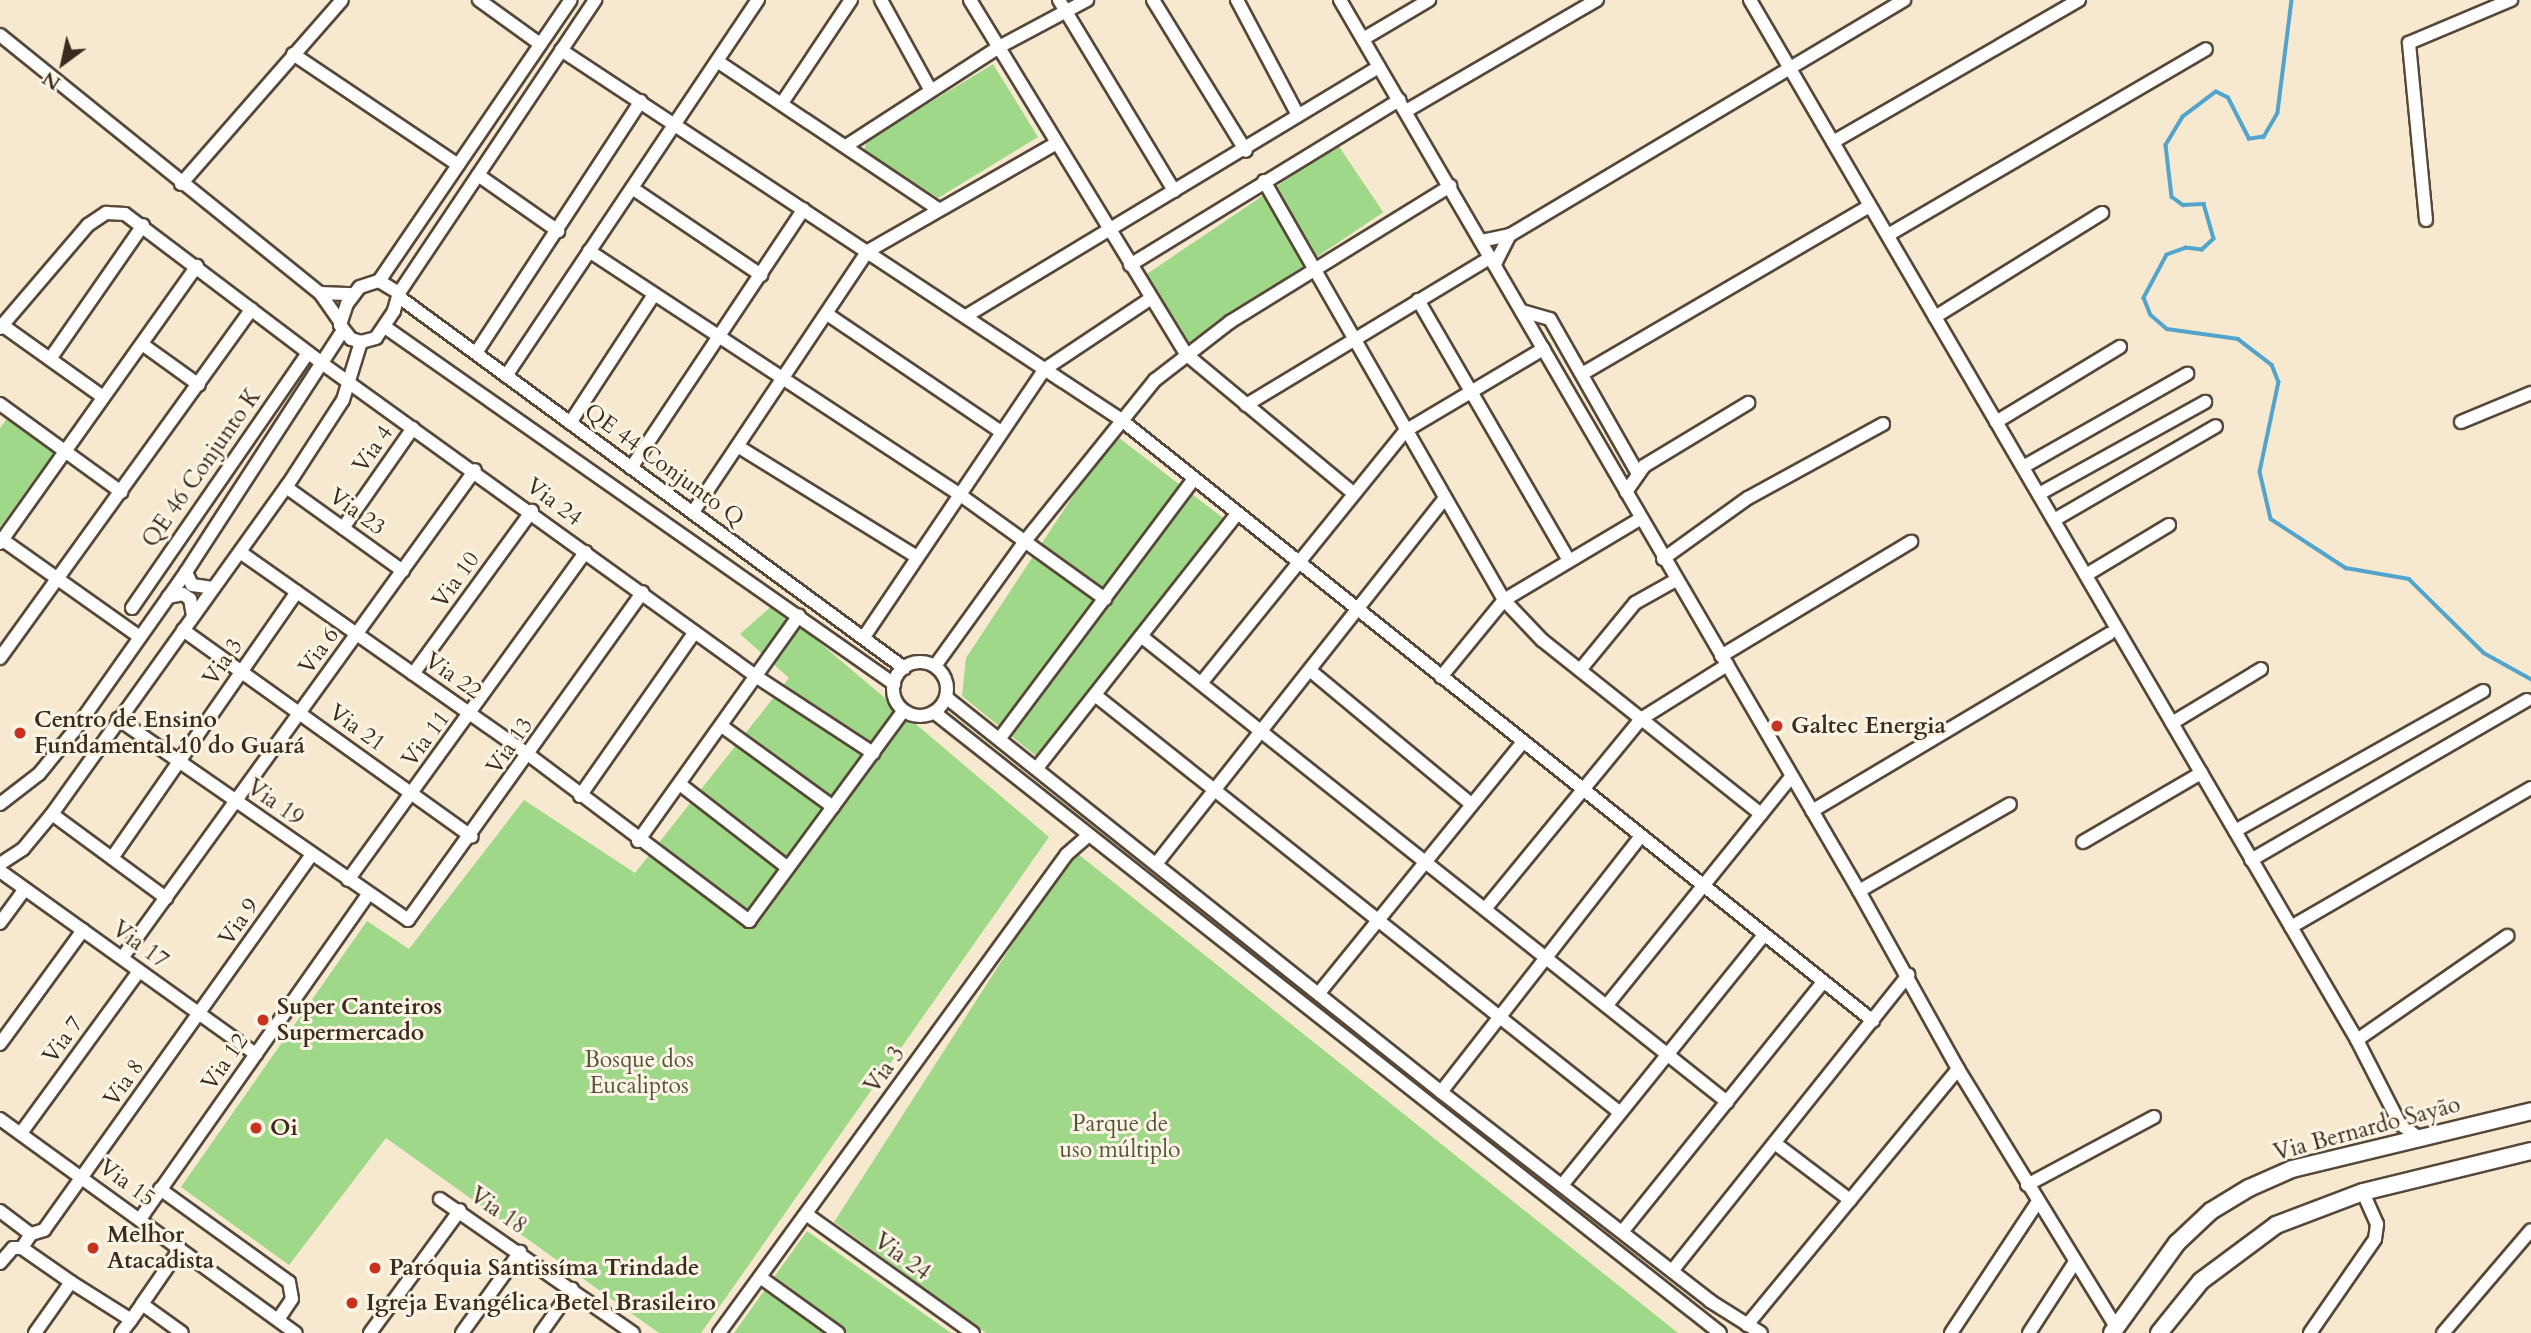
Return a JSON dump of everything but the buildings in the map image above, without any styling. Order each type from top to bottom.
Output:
[{"type":"main road","name":"Via Bernardo Sayão","points":[[2114,1330],[2177,1243],[2211,1211],[2292,1168],[2531,1111]]},
{"type":"main road","points":[[2159,1333],[2201,1281],[2276,1226],[2363,1192],[2531,1151]]},
{"type":"street","points":[[181,184],[342,0]]},
{"type":"street","points":[[479,0],[540,44]]},
{"type":"street","points":[[361,342],[376,338],[385,327],[399,295],[595,0]]},
{"type":"street","points":[[506,376],[673,122],[758,0]]},
{"type":"street","points":[[782,103],[851,0]]},
{"type":"street","points":[[881,0],[930,89]]},
{"type":"street","points":[[970,0],[1055,144],[1187,355],[1352,492]]},
{"type":"street","points":[[1059,0],[1174,191]]},
{"type":"street","points":[[846,146],[930,89],[999,47],[1087,0]]},
{"type":"street","points":[[1153,0],[1246,151]]},
{"type":"street","points":[[1237,0],[1298,115]]},
{"type":"street","points":[[1340,0],[1493,260],[1663,559],[1908,975],[1958,1069],[2037,1203],[2104,1301],[2114,1330]]},
{"type":"street","points":[[1363,39],[1429,0]]},
{"type":"street","points":[[1130,265],[1264,181],[1597,0]]},
{"type":"street","points":[[1750,0],[2357,1040],[2399,1124],[2418,1137]]},
{"type":"street","points":[[1481,241],[1510,235],[1904,0]]},
{"type":"street","points":[[1833,142],[2079,0]]},
{"type":"street","points":[[2426,220],[2409,43],[2511,0]]},
{"type":"street","points":[[0,804],[53,759],[140,637],[323,364],[354,294],[365,284],[379,281],[568,5]]},
{"type":"street","points":[[568,5],[573,19],[582,19]]},
{"type":"street","points":[[0,35],[181,184],[320,293],[341,327],[361,342]]},
{"type":"street","points":[[1888,235],[2206,49]]},
{"type":"street","points":[[561,50],[1120,419],[1297,564],[1873,1021]]},
{"type":"street","points":[[293,54],[458,165]]},
{"type":"street","points":[[717,61],[939,209]]},
{"type":"street","points":[[966,316],[1246,151],[1298,115],[1379,66]]},
{"type":"street","points":[[476,353],[558,231],[640,101]]},
{"type":"street","points":[[693,512],[785,379],[868,251],[1055,144]]},
{"type":"street","points":[[478,176],[558,231]]},
{"type":"street","points":[[1264,181],[1443,501],[1504,600],[1580,670],[1761,814]]},
{"type":"street","points":[[935,666],[1025,541],[1120,419],[1155,380],[1187,355],[1315,268],[1450,186]]},
{"type":"street","points":[[632,188],[761,275]]},
{"type":"street","points":[[1582,374],[1870,206]]},
{"type":"street","points":[[631,468],[804,209]]},
{"type":"street","points":[[103,397],[1,327],[99,217],[113,212],[143,225],[323,364]]},
{"type":"street","points":[[1935,317],[2102,213]]},
{"type":"street","points":[[50,359],[143,225]]},
{"type":"street","points":[[1246,405],[1351,338],[1493,260],[1510,235]]},
{"type":"street","points":[[589,251],[653,296],[959,494],[1105,599]]},
{"type":"street","points":[[140,637],[1,540],[197,266]]},
{"type":"street","points":[[379,281],[399,295]]},
{"type":"street","points":[[320,293],[354,294]]},
{"type":"street","name":"QE 44 Conjunto Q","points":[[399,295],[904,668]]},
{"type":"street","points":[[570,423],[653,296]]},
{"type":"street","points":[[864,638],[1045,369],[1150,299]]},
{"type":"street","points":[[1418,300],[1568,559]]},
{"type":"street","points":[[0,658],[252,309]]},
{"type":"street","points":[[1522,311],[1550,319],[1637,472]]},
{"type":"street","points":[[827,314],[1002,432]]},
{"type":"street","name":"QE 44 Conjunto Q","points":[[385,327],[894,684]]},
{"type":"street","points":[[0,864],[23,849],[52,814],[286,487],[334,416],[361,342]]},
{"type":"street","points":[[142,344],[199,385]]},
{"type":"street","points":[[1996,422],[2120,347]]},
{"type":"street","points":[[1202,682],[1352,492],[1405,431],[1543,349]]},
{"type":"street","name":"QE 46 Conjunto K","points":[[132,608],[308,352]]},
{"type":"street","name":"Via 24","points":[[323,364],[532,511],[757,677],[873,753]]},
{"type":"street","points":[[2023,467],[2187,374]]},
{"type":"street","points":[[2461,422],[2531,393]]},
{"type":"street","points":[[2039,494],[2205,402]]},
{"type":"street","points":[[1626,492],[1637,472],[1748,403]]},
{"type":"street","points":[[0,422],[4,407],[121,492]]},
{"type":"street","points":[[1663,559],[1748,498],[1883,424]]},
{"type":"street","points":[[258,426],[274,438]]},
{"type":"street","points":[[2054,520],[2216,426]]},
{"type":"street","name":"Via 4","points":[[343,528],[414,428]]},
{"type":"street","points":[[738,447],[917,557]]},
{"type":"street","name":"Via 6","points":[[122,958],[475,470]]},
{"type":"street","points":[[1000,738],[1194,479]]},
{"type":"street","name":"Via 23","points":[[286,487],[403,570]]},
{"type":"street","points":[[1156,864],[1312,671],[1443,501]]},
{"type":"street","name":"Via 10","points":[[413,674],[532,511]]},
{"type":"street","points":[[1037,768],[1236,514]]},
{"type":"street","points":[[1441,677],[1504,600],[1568,559],[1640,519]]},
{"type":"street","points":[[2086,575],[2169,525]]},
{"type":"street","points":[[1485,909],[1641,719],[1724,660],[1911,542]]},
{"type":"street","name":"Via 22","points":[[240,552],[529,755],[638,841],[749,922],[788,868]]},
{"type":"street","name":"Via 11","points":[[348,880],[471,714],[585,552]]},
{"type":"street","points":[[157,570],[177,584]]},
{"type":"street","points":[[186,572],[192,585],[213,589]]},
{"type":"street","points":[[1580,670],[1635,603],[1676,580]]},
{"type":"street","name":"Via 3","points":[[112,859],[297,592]]},
{"type":"street","name":"Via 13","points":[[408,920],[472,837],[643,592]]},
{"type":"street","points":[[168,597],[183,594],[190,599],[193,615]]},
{"type":"street","points":[[638,841],[723,727],[799,615]]},
{"type":"street","name":"Via 21","points":[[183,630],[472,837]]},
{"type":"street","points":[[580,796],[695,632]]},
{"type":"street","points":[[1812,811],[2109,634]]},
{"type":"street","points":[[1141,636],[1264,731],[1727,1102]]},
{"type":"street","points":[[918,662],[935,666],[946,681],[947,698],[935,713],[919,717],[904,711],[894,697],[894,684],[904,668],[918,662]]},
{"type":"street","points":[[2172,723],[2261,669]]},
{"type":"street","points":[[1312,671],[1471,804]]},
{"type":"street","points":[[2235,831],[2483,691]]},
{"type":"street","points":[[1095,695],[1619,1112]]},
{"type":"street","points":[[947,698],[1441,1092],[1672,1271],[1760,1333]]},
{"type":"street","points":[[2251,860],[2527,700]]},
{"type":"street","points":[[681,785],[788,868],[904,711]]},
{"type":"street","points":[[935,713],[1720,1333]]},
{"type":"street","name":"Via 19","points":[[118,719],[368,895],[408,920]]},
{"type":"street","points":[[723,727],[833,807]]},
{"type":"street","points":[[1319,993],[1424,860],[1523,742]]},
{"type":"street","points":[[2083,842],[2201,773]]},
{"type":"street","points":[[1607,1005],[1792,776]]},
{"type":"street","points":[[2291,927],[2531,788]]},
{"type":"street","points":[[1859,891],[2010,804]]},
{"type":"street","points":[[52,814],[166,898]]},
{"type":"street","name":"Via 3","points":[[719,1333],[1068,854],[1088,836]]},
{"type":"street","points":[[1441,1092],[1641,836]]},
{"type":"street","name":"Via 9","points":[[200,1014],[312,854]]},
{"type":"street","name":"Via 17","points":[[0,871],[256,1054]]},
{"type":"street","points":[[0,923],[25,889]]},
{"type":"street","name":"Via 12","points":[[140,1219],[368,895]]},
{"type":"street","points":[[1216,935],[1227,921]]},
{"type":"street","points":[[0,1044],[83,930]]},
{"type":"street","points":[[1227,944],[1237,930]]},
{"type":"street","points":[[1563,1184],[1666,1053],[1765,935]]},
{"type":"street","points":[[2357,1040],[2507,936]]},
{"type":"street","name":"Via 7","points":[[21,1133],[139,971]]},
{"type":"street","points":[[1672,1271],[1776,1144],[1908,975]]},
{"type":"street","points":[[1622,1232],[1822,982]]},
{"type":"street","name":"Via 8","points":[[31,1234],[40,1234],[200,1014]]},
{"type":"street","points":[[1747,1325],[1958,1069]]},
{"type":"street","points":[[2027,1185],[2154,1117]]},
{"type":"street","name":"Via 15","points":[[0,1119],[296,1333]]},
{"type":"street","points":[[2398,1142],[2399,1124]]},
{"type":"street","points":[[1776,1144],[1850,1200]]},
{"type":"street","points":[[160,1189],[289,1282],[292,1299],[278,1320]]},
{"type":"street","points":[[2310,1333],[2375,1239],[2377,1224],[2363,1192]]},
{"type":"street","name":"Via 18","points":[[440,1199],[460,1210],[630,1332]]},
{"type":"street","points":[[1951,1333],[2037,1203]]},
{"type":"street","points":[[370,1333],[460,1210]]},
{"type":"street","points":[[0,1211],[31,1234],[22,1248]]},
{"type":"street","name":"Via 24","points":[[806,1214],[973,1333]]},
{"type":"street","points":[[2444,1333],[2531,1230]]},
{"type":"street","points":[[0,1264],[13,1248],[22,1248],[131,1320]]},
{"type":"street","points":[[121,1333],[180,1249]]},
{"type":"street","points":[[462,1333],[520,1252]]},
{"type":"street","points":[[2029,1333],[2075,1262]]},
{"type":"street","points":[[760,1277],[838,1333]]},
{"type":"street","points":[[35,1333],[71,1282]]},
{"type":"street","points":[[541,1333],[572,1289]]},
{"type":"street","points":[[2104,1301],[2127,1310]]},
{"type":"street","points":[[142,1304],[182,1333]]},
{"type":"street","points":[[815,1333],[823,1322]]},
{"type":"green space","points":[[993,64],[1038,137],[938,198],[864,150],[867,141]]},
{"type":"green space","points":[[1338,145],[1383,212],[1188,344],[1143,276]]},
{"type":"green space","points":[[9,416],[55,451],[0,527],[0,428]]},
{"type":"green space","points":[[1114,434],[1223,518],[1036,756],[962,696],[966,658]]},
{"type":"green space","name":"Bosque dos Eucaliptos","points":[[774,604],[1049,837],[701,1333],[659,1333],[386,1138],[289,1265],[181,1187],[367,921],[409,949],[524,800],[635,873],[789,678],[740,634]]},
{"type":"green space","name":"Parque de uso múltiplo","points":[[1073,850],[1678,1333],[986,1333],[834,1222]]},
{"type":"green space","points":[[807,1231],[951,1333],[734,1333]]},
{"type":"waterway","points":[[2292,0],[2278,113],[2264,137],[2249,139],[2228,98],[2216,92],[2183,117],[2166,145],[2172,197],[2183,205],[2204,204],[2214,239],[2202,250],[2186,248],[2167,255],[2144,298],[2151,315],[2167,329],[2238,339],[2272,365],[2279,382],[2260,472],[2271,519],[2346,568],[2409,579],[2484,653],[2531,679]]},
{"type":"place","name":"Galtec Energia","points":[[1777,726]]},
{"type":"place","name":"Centro de Ensino Fundamental 10 do Guará","points":[[20,733]]},
{"type":"place","name":"Super Canteiros Supermercado","points":[[263,1020]]},
{"type":"place","name":"Oi","points":[[256,1128]]},
{"type":"place","name":"Melhor Atacadista","points":[[93,1248]]},
{"type":"place","name":"Paróquia Santissíma Trindade","points":[[375,1268]]},
{"type":"place","name":"Igreja Evangélica Betel Brasileiro","points":[[352,1303]]}]
